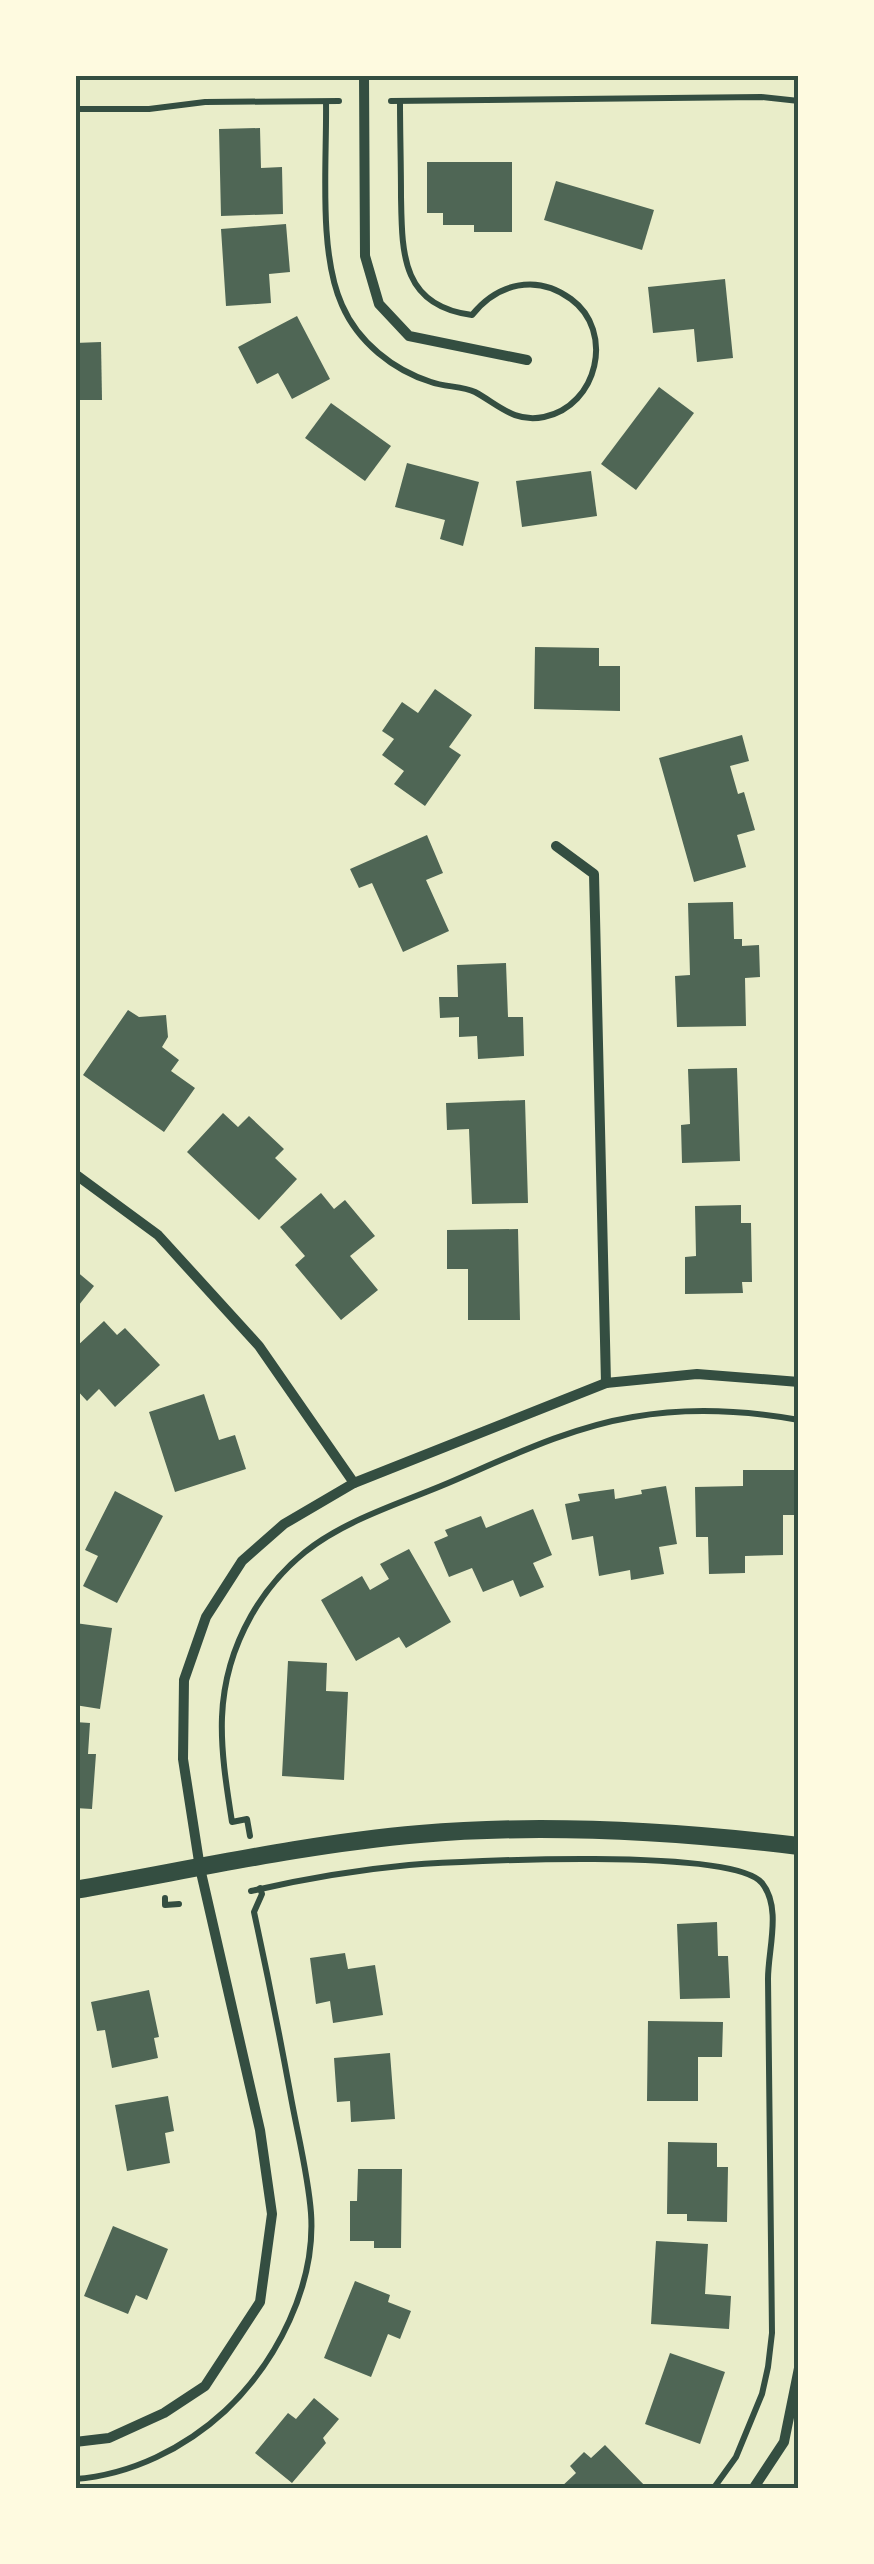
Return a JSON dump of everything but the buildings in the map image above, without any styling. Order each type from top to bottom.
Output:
[{"type":"street","points":[[364,75],[365,256],[380,304],[409,336],[527,360]]},
{"type":"street","points":[[556,846],[594,874],[606,1383]]},
{"type":"street","points":[[75,1174],[158,1235],[259,1346],[354,1482]]},
{"type":"street","points":[[75,2442],[108,2438],[164,2413],[205,2386],[260,2302],[272,2214],[270,2197],[260,2130],[200,1868],[183,1759],[184,1680],[206,1617],[242,1560],[284,1524],[354,1482],[606,1383],[697,1374],[799,1382]]},
{"type":"street","points":[[75,1890],[316,1846],[423,1834],[576,1830],[704,1835],[799,1846]]},
{"type":"street","points":[[753,2489],[784,2442],[799,2368]]},
{"type":"path","points":[[326,102],[328,254],[341,304],[359,334],[402,369],[433,383],[472,390],[510,414],[528,418],[556,414],[584,391],[596,361],[594,330],[586,314],[567,295],[546,286],[517,284],[503,288],[472,315],[438,306],[418,288],[402,252],[395,101],[761,97],[799,101]]},
{"type":"path","points":[[75,109],[340,100]]},
{"type":"path","points":[[250,1836],[247,1819],[232,1822],[220,1746],[224,1686],[254,1611],[305,1552],[359,1520],[546,1441],[607,1422],[705,1410],[799,1420]]},
{"type":"path","points":[[251,1891],[260,1885],[408,1865],[513,1859],[632,1860],[745,1871],[761,1881],[774,1898],[768,1979],[772,2333],[762,2394],[736,2457],[712,2489]]},
{"type":"path","points":[[260,1885],[262,1894],[254,1912],[275,2013]]},
{"type":"path","points":[[165,1898],[165,1906],[179,1904]]}]
